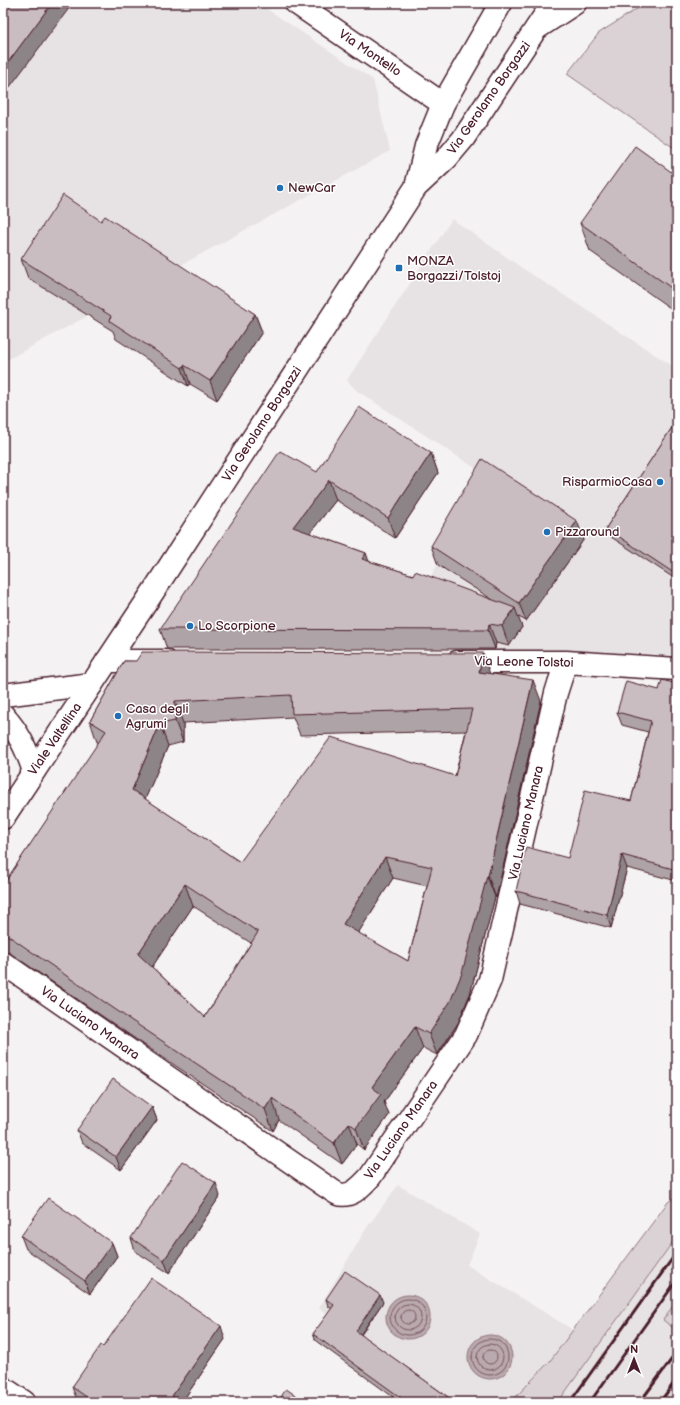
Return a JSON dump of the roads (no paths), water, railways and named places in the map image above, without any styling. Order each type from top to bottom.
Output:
[{"type":"main road","name":"Via Montello","points":[[296,3],[443,104]]},
{"type":"main road","name":"Via Gerolamo Borgazzi","points":[[416,187],[426,146],[443,104],[501,3]]},
{"type":"main road","name":"Via Gerolamo Borgazzi","points":[[108,661],[416,187],[447,158],[463,139],[553,3]]},
{"type":"main road","points":[[537,28],[575,3]]},
{"type":"main road","points":[[108,661],[186,661]]},
{"type":"main road","name":"Viale Valtellina","points":[[3,818],[108,661]]},
{"type":"main road","name":"Via Leone Tolstoi","points":[[440,662],[566,662],[677,669]]},
{"type":"main road","name":"Via Luciano Manara","points":[[3,963],[324,1185],[338,1194],[348,1194],[354,1192],[359,1189],[370,1176],[466,1035],[490,980],[556,693],[566,662]]},
{"type":"main road","points":[[3,695],[92,684]]},
{"type":"main road","points":[[3,715],[23,742],[34,771]]},
{"type":"main road","points":[[3,1388],[24,1402]]},
{"type":"water","points":[[404,1295],[412,1295],[424,1301],[430,1313],[430,1321],[424,1333],[412,1339],[404,1339],[392,1333],[386,1321],[386,1313],[392,1301]]},
{"type":"water","points":[[486,1335],[494,1335],[506,1341],[512,1353],[512,1361],[506,1373],[494,1379],[486,1379],[474,1373],[468,1361],[468,1353],[474,1341]]},
{"type":"railway","points":[[570,1402],[677,1252]]},
{"type":"railway","points":[[590,1402],[677,1280]]},
{"type":"railway","points":[[640,1402],[677,1352]]},
{"type":"railway","points":[[660,1402],[677,1379]]},
{"type":"place","name":"NewCar","points":[[280,188]]},
{"type":"place","name":"MONZA Borgazzi/Tolstoj","points":[[399,268]]},
{"type":"place","name":"RisparmioCasa","points":[[660,482]]},
{"type":"place","name":"Pizzaround","points":[[547,532]]},
{"type":"place","name":"Lo Scorpione","points":[[190,626]]},
{"type":"place","name":"Casa degli Agrumi","points":[[118,716]]}]
